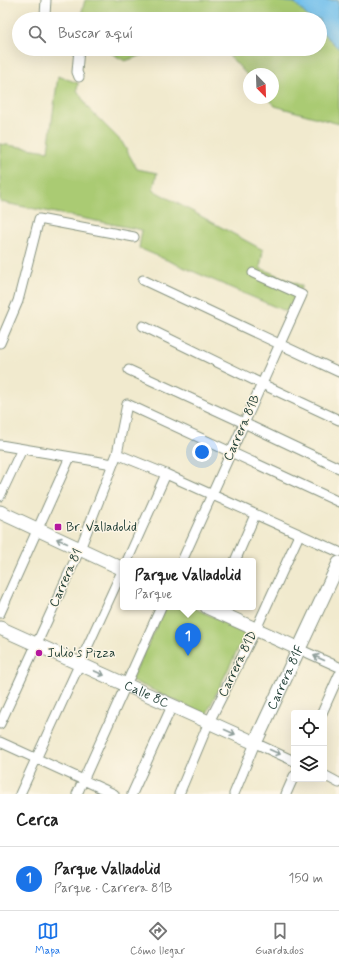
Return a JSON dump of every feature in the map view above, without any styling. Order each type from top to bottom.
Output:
[{"type":"street","points":[[45,12],[46,0]]},
{"type":"street","points":[[78,56],[77,72],[79,76]]},
{"type":"street","points":[[0,343],[18,301],[39,219],[134,237]]},
{"type":"street","name":"Carrera 81B","points":[[183,558],[302,295],[253,274]]},
{"type":"street","points":[[144,280],[339,372]]},
{"type":"street","points":[[143,326],[339,420]]},
{"type":"street","points":[[130,370],[339,468]]},
{"type":"street","name":"Carrera 81","points":[[0,724],[80,549],[117,454],[127,404],[231,452]]},
{"type":"street","points":[[0,445],[113,464]]},
{"type":"street","points":[[0,496],[22,449]]},
{"type":"street","points":[[231,452],[339,502]]},
{"type":"street","points":[[117,454],[166,474],[339,552]]},
{"type":"street","points":[[0,613],[70,457]]},
{"type":"street","points":[[128,558],[166,474]]},
{"type":"street","points":[[0,512],[120,568]]},
{"type":"street","points":[[236,558],[256,515]]},
{"type":"street","name":"Carrera 81D","points":[[179,794],[209,722],[256,629],[299,535]]},
{"type":"street","name":"Carrera 81F","points":[[234,794],[255,743],[339,562]]},
{"type":"street","points":[[20,794],[120,576]]},
{"type":"street","points":[[77,794],[160,610]]},
{"type":"street","points":[[215,610],[339,667]]},
{"type":"street","name":"Calle 8C","points":[[0,628],[291,760]]},
{"type":"street","points":[[323,710],[339,675]]},
{"type":"street","points":[[132,794],[172,706]]},
{"type":"street","points":[[0,742],[114,794]]},
{"type":"street","points":[[327,777],[339,783]]},
{"type":"street","points":[[286,794],[291,782]]},
{"type":"green space","points":[[85,0],[339,0],[339,124],[275,106],[273,104],[279,104],[279,68],[243,68],[243,71],[230,56],[327,56],[327,12],[82,12]]},
{"type":"green space","points":[[116,56],[140,56],[125,61]]},
{"type":"green space","points":[[58,76],[78,83],[77,90],[88,108],[122,142],[137,169],[157,173],[153,190],[263,250],[260,268],[302,286],[287,312],[139,248],[142,230],[0,202],[0,144],[48,151]]},
{"type":"green space","points":[[165,610],[198,610],[246,632],[206,715],[131,680]]},
{"type":"water","points":[[272,0],[339,0],[339,49],[327,37],[327,12],[303,12],[295,3]]},
{"type":"place","name":"Br. Valladolid","points":[[58,527]]},
{"type":"place","name":"Julio's Pizza","points":[[39,653]]},
{"type":"place","name":"Parque Valladolid","points":[[188,656]]}]
